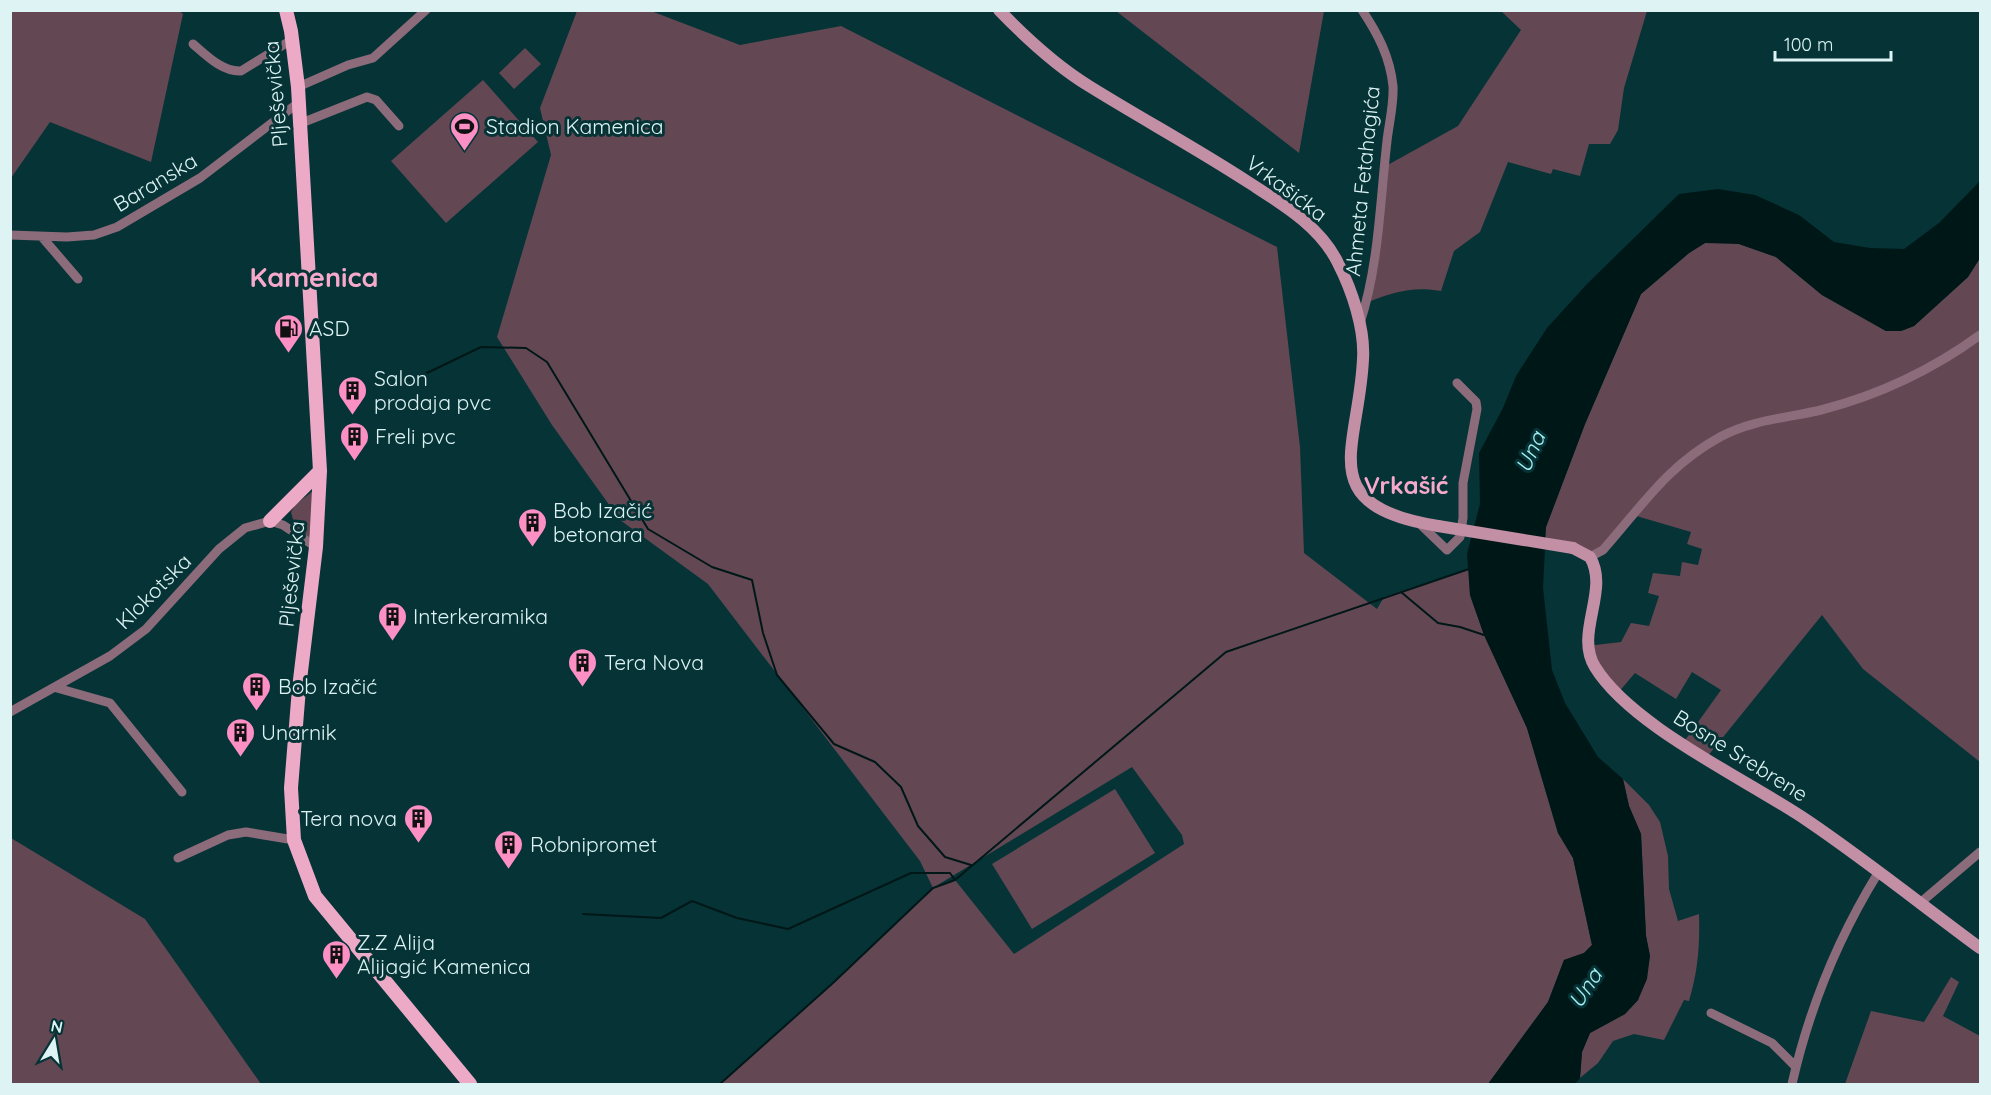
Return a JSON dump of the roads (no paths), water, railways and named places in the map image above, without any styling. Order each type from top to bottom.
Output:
[{"type":"main road","name":"Plješevička","points":[[286,10],[293,39],[298,87],[320,471],[316,547],[292,777],[294,840],[302,867],[315,896],[470,1084]]},
{"type":"main road","points":[[270,521],[320,471]]},
{"type":"street","points":[[298,87],[348,65],[374,58],[426,10]]},
{"type":"street","name":"Vrkašićka","points":[[999,10],[1029,41],[1067,72],[1206,153],[1290,210],[1320,235],[1338,263],[1359,325],[1363,357],[1350,439],[1353,476],[1359,491],[1372,504],[1419,523],[1573,548],[1590,557]]},
{"type":"street","name":"Ahmeta Fetahagića","points":[[1359,325],[1366,303],[1376,243],[1393,88],[1388,58],[1380,37],[1362,10]]},
{"type":"street","points":[[193,44],[226,68],[235,71],[241,70],[293,39]]},
{"type":"street","points":[[299,124],[367,97],[376,100],[399,126]]},
{"type":"street","name":"Baranska","points":[[10,234],[42,237],[94,235],[134,218],[200,178],[298,103]]},
{"type":"street","points":[[42,237],[78,279]]},
{"type":"street","points":[[1590,557],[1603,549],[1674,467],[1722,436],[1763,421],[1815,411],[1882,391],[1936,365],[1980,335]]},
{"type":"street","points":[[1419,523],[1447,550],[1460,537],[1463,518],[1463,483],[1477,409],[1476,402],[1457,383]]},
{"type":"street","points":[[270,521],[283,525],[316,547]]},
{"type":"street","name":"Klokotska","points":[[10,712],[57,688],[110,656],[146,629],[235,534],[245,528],[270,521]]},
{"type":"street","name":"Bosne Srebrene","points":[[1590,557],[1594,565],[1596,582],[1587,646],[1594,666],[1622,699],[1659,728],[1762,790],[1980,948]]},
{"type":"street","points":[[57,688],[110,703],[182,792]]},
{"type":"street","points":[[178,858],[228,835],[246,832],[294,840]]},
{"type":"street","points":[[1920,903],[1980,852]]},
{"type":"street","points":[[1792,1084],[1830,965],[1854,913],[1878,873]]},
{"type":"street","points":[[1711,1013],[1772,1043],[1796,1067]]},
{"type":"water","points":[[1980,181],[1980,258],[1968,277],[1914,326],[1901,331],[1886,331],[1822,295],[1776,257],[1739,244],[1705,243],[1689,253],[1641,294],[1585,424],[1546,527],[1543,588],[1552,670],[1565,703],[1598,757],[1623,779],[1629,806],[1641,834],[1646,936],[1650,956],[1647,979],[1638,1000],[1625,1014],[1590,1033],[1582,1052],[1580,1078],[1575,1084],[1488,1084],[1548,1002],[1564,960],[1584,953],[1592,945],[1573,858],[1558,833],[1527,728],[1484,635],[1470,595],[1467,554],[1480,504],[1479,453],[1503,408],[1516,376],[1547,328],[1587,284],[1679,194],[1718,189],[1755,195],[1799,215],[1834,242],[1870,248],[1904,249],[1939,223]]},
{"type":"waterway","points":[[390,386],[427,373],[481,347],[526,348],[547,362],[648,529],[712,567],[752,580],[763,633],[777,675],[834,744],[875,762],[901,787],[918,826],[945,857],[971,865]]},
{"type":"waterway","points":[[720,1084],[833,983],[933,888],[955,880],[1226,652],[1469,569]]},
{"type":"waterway","points":[[1401,592],[1438,623],[1484,635]]},
{"type":"waterway","points":[[583,914],[661,918],[692,901],[737,918],[788,929],[911,873],[950,873],[955,880]]},
{"type":"waterway","name":"Una","points":[[1522,1084],[1543,1050]]},
{"type":"place","name":"Stadion Kamenica","points":[[465,152]]},
{"type":"place","name":"ASD","points":[[288,354]]},
{"type":"place","name":"Salon prodaja pvc","points":[[353,416]]},
{"type":"place","name":"Freli pvc","points":[[354,462]]},
{"type":"place","name":"Bob Izačić betonara","points":[[532,548]]},
{"type":"place","name":"Interkeramika","points":[[392,642]]},
{"type":"place","name":"Tera Nova","points":[[583,688]]},
{"type":"place","name":"Bob Izačić","points":[[257,712]]},
{"type":"place","name":"Unarnik","points":[[240,758]]},
{"type":"place","name":"Tera nova","points":[[418,844]]},
{"type":"place","name":"Robnipromet","points":[[509,870]]},
{"type":"place","name":"Z.Z Alija Alijagić Kamenica","points":[[336,980]]},
{"type":"district","name":"Kamenica","points":[[314,277]]},
{"type":"district","name":"Vrkašić","points":[[1406,485]]}]
